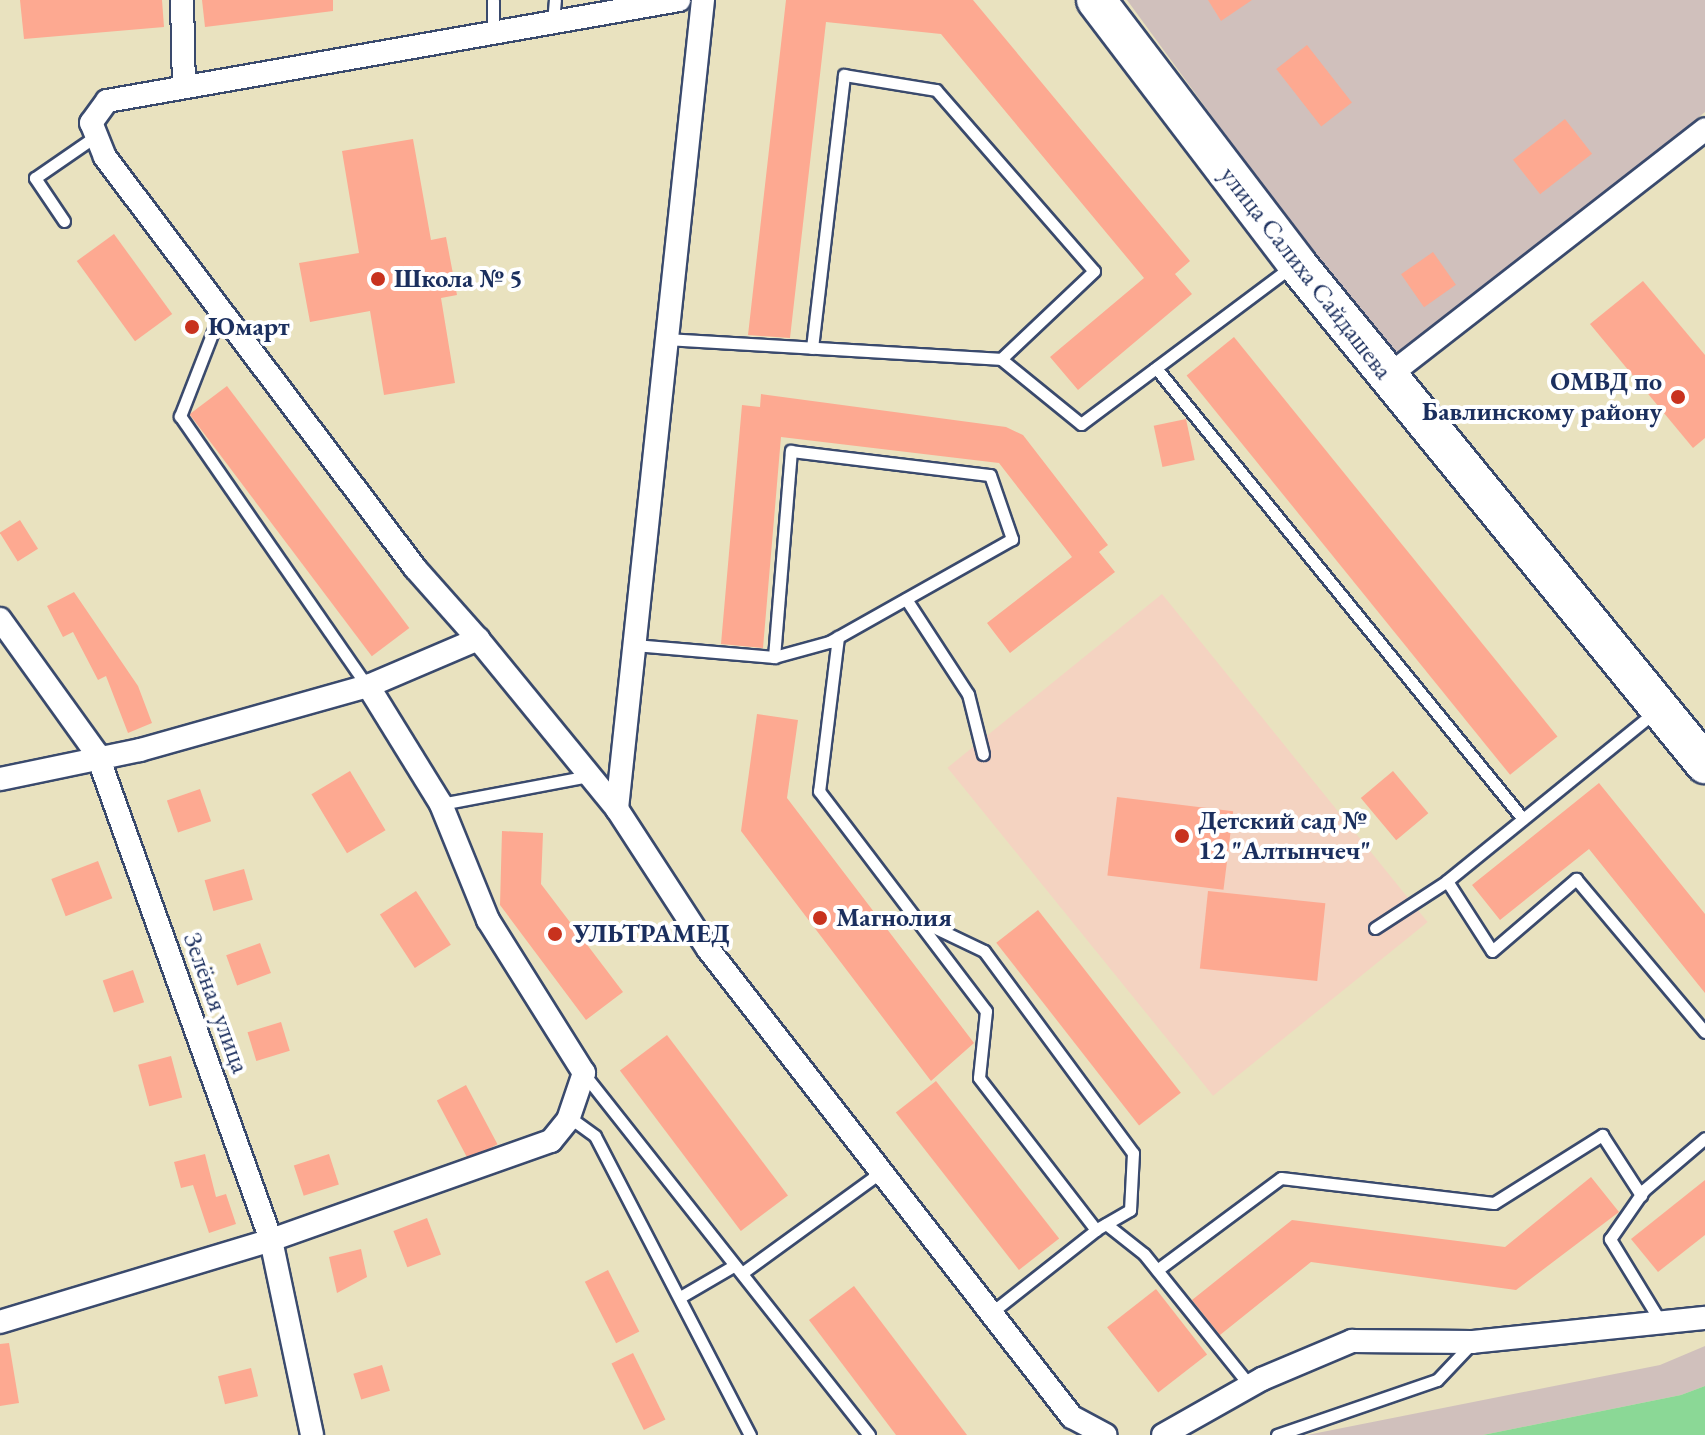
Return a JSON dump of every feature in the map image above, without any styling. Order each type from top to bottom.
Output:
[{"type":"highway","name":"улица Салиха Сайдашева","points":[[1096,0],[1296,263],[1705,764]]},
{"type":"street","points":[[182,0],[184,86]]},
{"type":"street","points":[[679,0],[554,11],[493,32],[107,101],[95,111],[93,138],[415,568],[478,639],[617,809],[708,949],[1072,1417],[1106,1435]]},
{"type":"street","points":[[617,809],[703,0]]},
{"type":"street","points":[[1387,377],[1705,129]]},
{"type":"street","name":"Зелёная улица","points":[[0,619],[97,754],[271,1240],[312,1435]]},
{"type":"street","points":[[0,779],[97,754],[140,750],[368,686],[478,639]]},
{"type":"street","points":[[0,1322],[271,1240],[551,1141],[569,1117],[584,1073],[488,920],[441,804],[368,686]]},
{"type":"street","points":[[1163,1435],[1250,1386],[1352,1341],[1472,1342],[1663,1327],[1705,1318]]},
{"type":"lane","points":[[493,0],[493,32]]},
{"type":"lane","points":[[812,348],[844,75],[936,90],[1094,271],[1001,359]]},
{"type":"lane","points":[[64,221],[35,178],[93,138]]},
{"type":"lane","points":[[667,339],[1001,359],[1081,424],[1296,263]]},
{"type":"lane","points":[[221,311],[180,416],[368,686]]},
{"type":"lane","points":[[1156,368],[1523,819]]},
{"type":"lane","points":[[634,645],[774,657],[838,637],[1012,539],[990,475],[791,451],[774,657]]},
{"type":"lane","points":[[906,599],[968,694],[983,754]]},
{"type":"lane","points":[[838,637],[819,791],[986,1011],[979,1078],[1101,1227],[1157,1270],[1250,1386]]},
{"type":"lane","points":[[1375,928],[1447,881],[1660,708]]},
{"type":"lane","points":[[441,804],[590,776]]},
{"type":"lane","points":[[1447,881],[1492,951],[1576,879],[1705,1032]]},
{"type":"lane","points":[[916,919],[984,951],[1133,1153],[1130,1210],[1101,1227],[991,1313]]},
{"type":"lane","points":[[584,1073],[869,1435]]},
{"type":"lane","points":[[569,1117],[595,1136],[682,1296],[750,1435]]},
{"type":"lane","points":[[1157,1270],[1281,1178],[1494,1203],[1602,1135],[1641,1195]]},
{"type":"lane","points":[[1663,1327],[1610,1239],[1641,1195],[1705,1138]]},
{"type":"lane","points":[[682,1296],[739,1269],[881,1172]]},
{"type":"lane","points":[[1277,1435],[1437,1380],[1472,1342]]},
{"type":"shaded area","points":[[1127,0],[1705,0],[1705,112],[1394,365]]},
{"type":"shaded area","name":"Детский сад № 12 \"Алтынчеч\"","points":[[1162,594],[1428,922],[1213,1096],[948,768]]},
{"type":"shaded area","points":[[1705,1346],[1705,1386],[1681,1395],[1483,1435],[1307,1435],[1660,1365]]},
{"type":"green space","points":[[1705,1386],[1705,1435],[1483,1435],[1681,1395]]},
{"type":"building","points":[[20,0],[162,0],[164,27],[24,39]]},
{"type":"building","points":[[202,0],[333,0],[333,11],[205,27]]},
{"type":"building","points":[[786,0],[973,0],[1190,261],[1175,274],[1192,294],[1078,390],[1050,357],[1144,278],[941,34],[826,22],[790,338],[748,335]]},
{"type":"building","points":[[1208,0],[1252,0],[1221,21]]},
{"type":"building","points":[[1307,45],[1352,103],[1321,127],[1276,69]]},
{"type":"building","points":[[1565,119],[1592,154],[1540,194],[1513,160]]},
{"type":"building","name":"Школа № 5","points":[[413,139],[431,240],[446,237],[457,295],[441,298],[455,383],[384,395],[370,311],[310,322],[299,263],[359,253],[342,151]]},
{"type":"building","points":[[114,234],[172,314],[135,341],[77,261]]},
{"type":"building","points":[[1433,252],[1456,285],[1424,307],[1401,274]]},
{"type":"building","name":"ОМВД по Бавлинскому району","points":[[1643,281],[1705,355],[1705,438],[1693,448],[1590,324]]},
{"type":"building","points":[[1234,337],[1557,736],[1510,775],[1187,375]]},
{"type":"building","points":[[227,386],[409,628],[372,656],[189,414]]},
{"type":"building","points":[[761,394],[1006,427],[1023,435],[1108,545],[1099,552],[1115,572],[1010,653],[987,623],[1072,557],[999,463],[781,437],[763,648],[721,644],[742,405],[760,407]]},
{"type":"building","points":[[1186,419],[1195,460],[1162,467],[1154,426]]},
{"type":"building","points":[[20,520],[38,549],[18,562],[0,532]]},
{"type":"building","points":[[74,592],[138,686],[152,723],[128,733],[106,676],[98,680],[73,632],[63,637],[47,606]]},
{"type":"building","points":[[757,714],[798,720],[787,798],[974,1043],[931,1081],[741,831]]},
{"type":"building","points":[[350,771],[386,830],[347,853],[311,794]]},
{"type":"building","points":[[1393,771],[1428,813],[1396,840],[1361,798]]},
{"type":"building","points":[[1599,783],[1705,914],[1705,993],[1589,849],[1500,920],[1472,885]]},
{"type":"building","points":[[200,789],[211,821],[178,833],[167,800]]},
{"type":"building","points":[[1117,797],[1233,811],[1224,890],[1107,875]]},
{"type":"building","points":[[502,831],[543,833],[541,884],[623,992],[586,1020],[500,905]]},
{"type":"building","points":[[98,861],[112,898],[66,916],[51,879]]},
{"type":"building","points":[[244,869],[253,900],[213,911],[205,880]]},
{"type":"building","points":[[416,891],[451,945],[415,968],[380,914]]},
{"type":"building","points":[[1208,891],[1325,903],[1317,981],[1200,969]]},
{"type":"building","points":[[1038,910],[1181,1093],[1139,1125],[996,943]]},
{"type":"building","points":[[260,943],[271,973],[237,985],[226,955]]},
{"type":"building","points":[[133,970],[144,1002],[114,1013],[103,980]]},
{"type":"building","points":[[281,1022],[290,1051],[256,1061],[248,1032]]},
{"type":"building","points":[[667,1035],[788,1196],[741,1231],[620,1071]]},
{"type":"building","points":[[171,1056],[182,1098],[149,1106],[138,1065]]},
{"type":"building","points":[[936,1081],[1059,1239],[1019,1270],[896,1112]]},
{"type":"building","points":[[466,1085],[497,1144],[468,1160],[437,1100]]},
{"type":"building","points":[[205,1154],[216,1197],[226,1194],[236,1224],[209,1233],[193,1185],[181,1188],[174,1162]]},
{"type":"building","points":[[329,1154],[339,1184],[304,1196],[294,1165]]},
{"type":"building","points":[[1591,1177],[1619,1212],[1516,1290],[1311,1262],[1220,1335],[1192,1300],[1292,1220],[1505,1247]]},
{"type":"building","points":[[1705,1180],[1705,1235],[1658,1272],[1631,1239]]},
{"type":"building","points":[[427,1218],[441,1254],[407,1267],[393,1231]]},
{"type":"building","points":[[361,1249],[367,1277],[337,1293],[329,1257]]},
{"type":"building","points":[[608,1270],[639,1331],[616,1343],[585,1282]]},
{"type":"building","points":[[854,1286],[967,1435],[896,1435],[809,1320]]},
{"type":"building","points":[[1156,1289],[1207,1354],[1158,1393],[1107,1327]]},
{"type":"building","points":[[9,1343],[19,1403],[0,1406],[0,1344]]},
{"type":"building","points":[[633,1353],[665,1420],[644,1430],[611,1364]]},
{"type":"building","points":[[382,1365],[390,1391],[361,1400],[353,1374]]},
{"type":"building","points":[[251,1368],[258,1396],[225,1404],[218,1376]]},
{"type":"place","name":"Школа № 5","points":[[378,279]]},
{"type":"place","name":"Юмарт","points":[[192,327]]},
{"type":"place","name":"ОМВД по Бавлинскому району","points":[[1678,397]]},
{"type":"place","name":"Детский сад № 12 \"Алтынчеч\"","points":[[1182,836]]},
{"type":"place","name":"Магнолия","points":[[820,918]]},
{"type":"place","name":"УЛЬТРАМЕД","points":[[555,934]]}]
